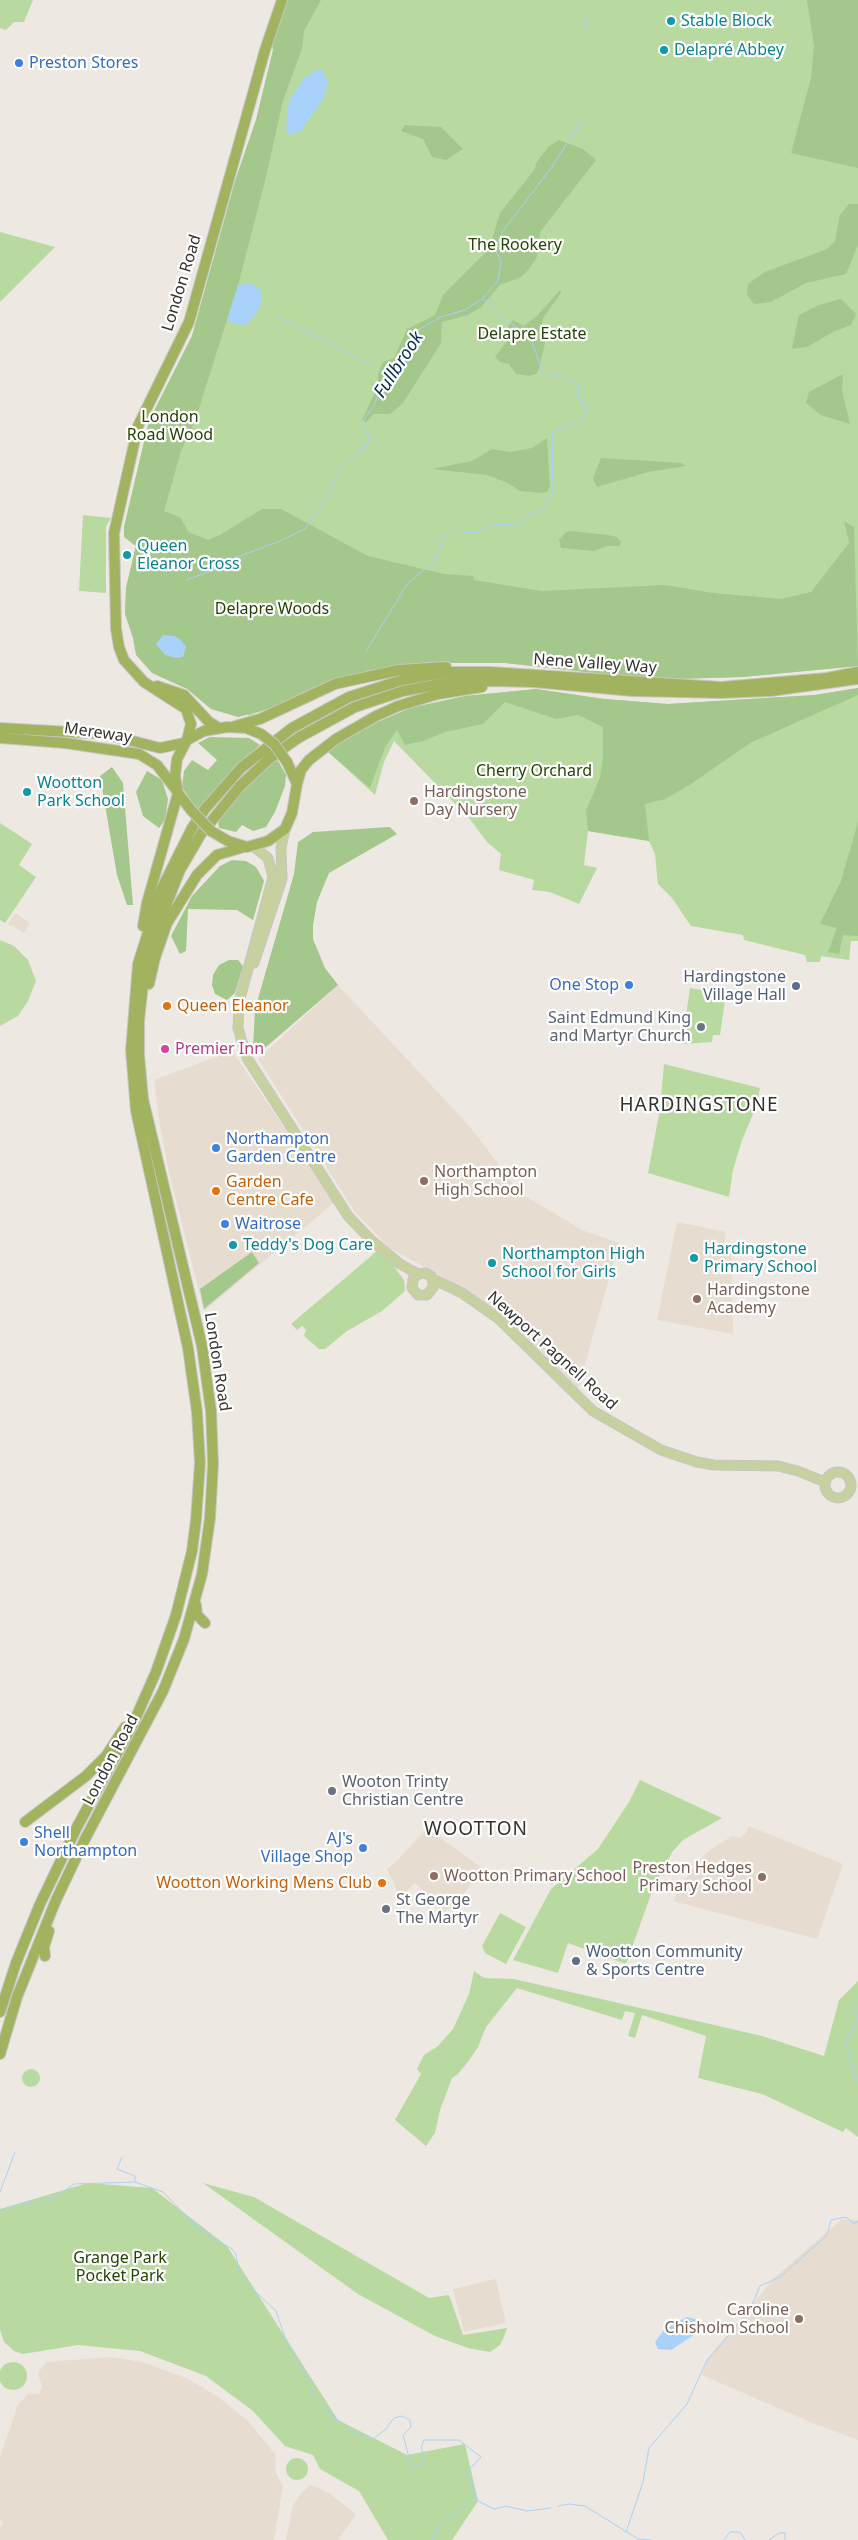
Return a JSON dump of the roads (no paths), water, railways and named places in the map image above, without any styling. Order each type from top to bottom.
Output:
[{"type":"highway","name":"London Road","points":[[185,742],[191,724],[186,709],[144,682],[124,660],[116,629],[113,558],[119,506],[138,426],[189,322],[265,50],[282,0]]},
{"type":"highway","points":[[138,964],[147,903],[177,792],[175,767],[185,742],[196,734],[260,719],[335,684],[399,670],[424,667],[485,668],[528,670],[575,678]]},
{"type":"highway","name":"Nene Valley Way","points":[[334,704],[349,697],[402,680],[449,672],[490,672],[721,687],[827,678],[858,672]]},
{"type":"highway","name":"Nene Valley Way","points":[[339,714],[380,698],[424,686],[459,682],[533,682],[632,692],[721,693],[771,691],[858,679]]},
{"type":"highway","name":"London Road","points":[[144,682],[184,696],[209,722],[219,728]]},
{"type":"highway","points":[[155,1154],[146,1077],[144,1027],[148,990],[155,958],[167,923],[197,875],[217,855],[268,841],[285,829],[292,813],[301,770],[320,751],[362,723],[398,706],[464,690],[533,682]]},
{"type":"highway","name":"London Road","points":[[0,2012],[16,1962],[40,1904],[77,1827],[133,1724],[170,1635],[187,1577],[196,1520],[200,1463],[197,1412],[188,1348],[146,1161],[132,1083],[132,1019],[138,964],[162,888],[192,828],[205,809],[242,768],[264,748],[292,728],[334,704]]},
{"type":"highway","name":"London Road","points":[[0,2054],[17,1997],[56,1900],[164,1691],[184,1639],[196,1596],[210,1518],[213,1464],[211,1411],[202,1346],[155,1154],[141,1084],[139,1021],[145,964],[163,908],[180,870],[201,834],[240,786],[270,758],[298,738],[339,714]]},
{"type":"highway","points":[[236,726],[261,734],[274,744],[297,784]]},
{"type":"highway","name":"Mereway","points":[[0,728],[105,734],[160,748],[185,742]]},
{"type":"highway","name":"Mereway","points":[[0,738],[139,754],[156,765],[177,792]]},
{"type":"highway","points":[[177,792],[191,810],[211,830],[248,846]]},
{"type":"highway","points":[[184,1639],[195,1624],[205,1623],[197,1615],[196,1596]]},
{"type":"highway","points":[[25,1822],[65,1793],[97,1765],[123,1732],[148,1690]]},
{"type":"highway","points":[[45,1956],[44,1947],[50,1928],[106,1802]]},
{"type":"main road","points":[[240,999],[282,879],[280,848],[285,829]]},
{"type":"main road","points":[[248,846],[268,858],[274,877],[240,999],[238,1017],[239,1036],[251,1067],[348,1216],[371,1240],[400,1264],[418,1274],[428,1274],[433,1279],[434,1286],[432,1291]]},
{"type":"main road","points":[[400,1264],[412,1282],[412,1288],[418,1295],[424,1296],[432,1291],[441,1290],[462,1293]]},
{"type":"main road","points":[[412,1282],[418,1274]]},
{"type":"main road","name":"Newport Pagnell Road","points":[[433,1279],[462,1293],[499,1319],[593,1411],[661,1450],[697,1462],[778,1466],[798,1471],[825,1482]]},
{"type":"main road","points":[[840,1472],[847,1476],[854,1488],[846,1495],[835,1498],[826,1492],[825,1482],[830,1474],[840,1472]]},
{"type":"water","points":[[322,69],[328,83],[323,99],[301,131],[291,135],[286,130],[289,100],[304,78],[314,71]]},
{"type":"water","points":[[253,283],[262,292],[260,308],[248,323],[243,326],[227,321],[238,285]]},
{"type":"water","points":[[163,635],[175,636],[182,641],[186,647],[183,657],[177,658],[165,655],[156,644]]},
{"type":"water","points":[[687,2317],[695,2319],[701,2326],[697,2333],[671,2350],[658,2349],[655,2342],[664,2330]]},
{"type":"waterway","points":[[586,19],[586,29]]},
{"type":"waterway","name":"Fullbrook","points":[[186,580],[225,566],[235,558],[280,541],[305,529],[323,503],[343,464],[367,444],[369,437],[363,426],[363,421],[373,407],[387,377],[417,331],[440,317],[465,310],[482,299],[498,281],[501,262],[495,249],[503,231],[552,167],[583,118]]},
{"type":"waterway","points":[[366,651],[408,583],[435,561],[443,538],[451,531],[476,533],[494,524],[518,525],[524,523],[531,514],[545,509],[553,491],[552,435],[558,429],[583,419],[588,408],[579,399],[578,385],[565,378],[544,375],[532,342],[518,328],[498,315],[483,299]]},
{"type":"waterway","points":[[278,316],[370,365]]},
{"type":"waterway","points":[[858,2007],[856,2009],[856,2023],[846,2044],[858,2084]]},
{"type":"waterway","points":[[0,2192],[15,2152]]},
{"type":"waterway","points":[[122,2157],[117,2169],[135,2176],[135,2181]]},
{"type":"waterway","points":[[0,2212],[25,2202],[38,2204],[54,2198],[74,2184],[135,2182],[163,2192],[199,2229],[232,2249],[236,2254],[240,2277],[276,2311],[285,2337],[311,2384],[313,2394],[350,2430],[373,2439],[386,2429],[394,2418],[402,2416],[410,2420],[411,2427],[403,2435],[411,2465],[417,2467],[423,2463],[425,2457],[421,2448],[424,2440],[459,2440],[481,2457],[467,2472],[478,2501],[494,2509],[506,2506],[527,2511],[551,2508]]},
{"type":"waterway","points":[[626,2532],[643,2482],[649,2448],[687,2404],[707,2360],[749,2312],[760,2286],[780,2277],[827,2235],[831,2220],[846,2217],[853,2223],[858,2222]]},
{"type":"waterway","points":[[432,2540],[441,2524],[476,2498]]},
{"type":"waterway","points":[[558,2506],[569,2504],[585,2506],[638,2539],[651,2540]]},
{"type":"waterway","points":[[724,2540],[730,2532],[740,2532],[745,2540]]},
{"type":"waterway","points":[[769,2540],[779,2533],[785,2533],[785,2540]]},
{"type":"place","name":"Stable Block","points":[[671,21]]},
{"type":"place","name":"Delapré Abbey","points":[[664,50]]},
{"type":"place","name":"Preston Stores","points":[[19,63]]},
{"type":"place","name":"Queen Eleanor Cross","points":[[127,555]]},
{"type":"place","name":"Wootton Park School","points":[[27,792]]},
{"type":"place","name":"Hardingstone Day Nursery","points":[[414,801]]},
{"type":"place","name":"One Stop","points":[[629,985]]},
{"type":"place","name":"Hardingstone Village Hall","points":[[796,986]]},
{"type":"place","name":"Queen Eleanor","points":[[167,1006]]},
{"type":"place","name":"Saint Edmund King and Martyr Church","points":[[701,1027]]},
{"type":"place","name":"Premier Inn","points":[[165,1049]]},
{"type":"place","name":"Northampton Garden Centre","points":[[216,1148]]},
{"type":"place","name":"Northampton High School","points":[[424,1181]]},
{"type":"place","name":"Garden Centre Cafe","points":[[216,1191]]},
{"type":"place","name":"Waitrose","points":[[225,1224]]},
{"type":"place","name":"Teddy's Dog Care","points":[[233,1245]]},
{"type":"place","name":"Hardingstone Primary School","points":[[694,1258]]},
{"type":"place","name":"Northampton High School for Girls","points":[[492,1263]]},
{"type":"place","name":"Hardingstone Academy","points":[[697,1299]]},
{"type":"place","name":"Wooton Trinty Christian Centre","points":[[332,1791]]},
{"type":"place","name":"Shell Northampton","points":[[24,1842]]},
{"type":"place","name":"AJ's Village Shop","points":[[363,1848]]},
{"type":"place","name":"Wootton Primary School","points":[[434,1876]]},
{"type":"place","name":"Preston Hedges Primary School","points":[[762,1877]]},
{"type":"place","name":"Wootton Working Mens Club","points":[[382,1883]]},
{"type":"place","name":"St George The Martyr","points":[[386,1909]]},
{"type":"place","name":"Wootton Community & Sports Centre","points":[[576,1961]]},
{"type":"place","name":"Caroline Chisholm School","points":[[799,2319]]},
{"type":"district","name":"HARDINGSTONE","points":[[699,1106]]},
{"type":"district","name":"WOOTTON","points":[[476,1830]]},
{"type":"park label","name":"The Rookery","points":[[515,245]]},
{"type":"park label","name":"Delapre Estate","points":[[532,334]]},
{"type":"park label","name":"London Road Wood","points":[[170,426]]},
{"type":"park label","name":"Delapre Woods","points":[[272,609]]},
{"type":"park label","name":"Cherry Orchard","points":[[534,771]]},
{"type":"park label","name":"Grange Park Pocket Park","points":[[120,2267]]}]
